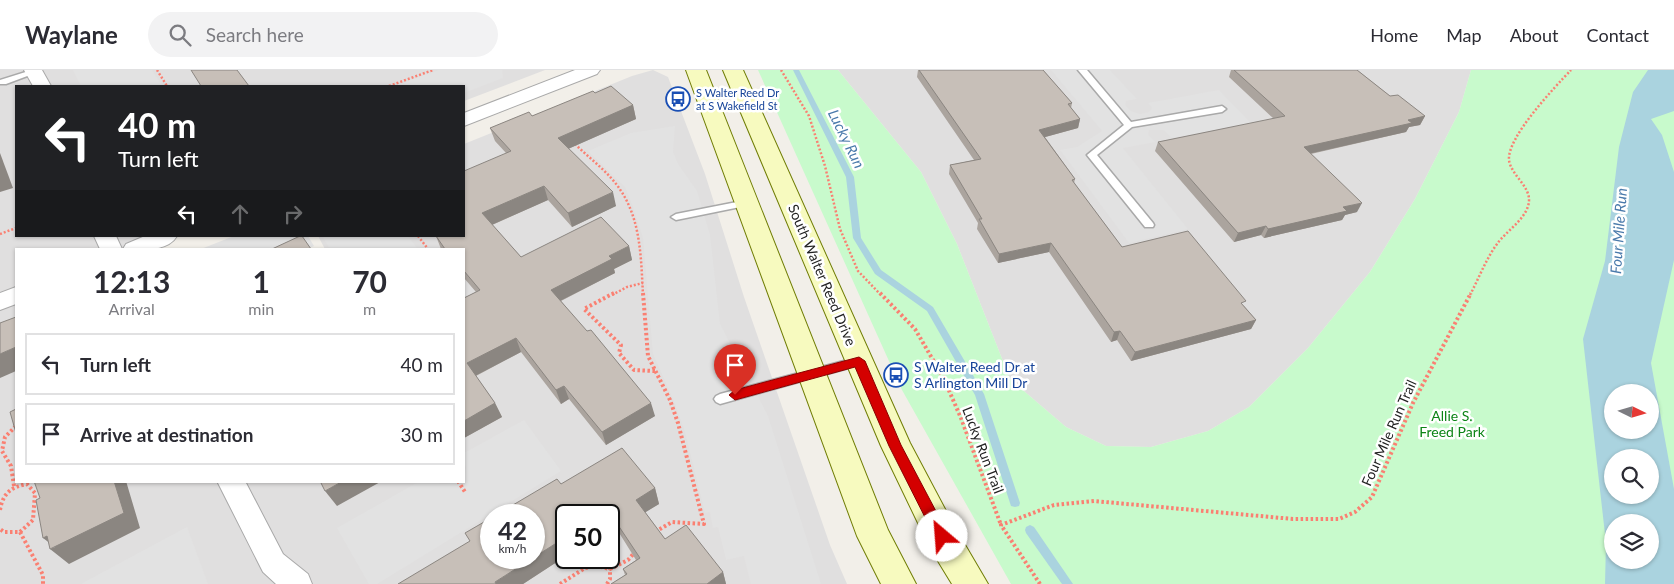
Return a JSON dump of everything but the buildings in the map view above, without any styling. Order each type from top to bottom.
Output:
[{"type":"main road","points":[[696,70],[874,536],[898,584]]},
{"type":"main road","name":"South Walter Reed Drive","points":[[733,70],[896,446],[942,536],[971,584]]},
{"type":"street","points":[[465,120],[591,70]]},
{"type":"street","points":[[136,248],[164,237]]},
{"type":"street","points":[[0,302],[15,295]]},
{"type":"street","points":[[232,483],[274,563],[297,584]]},
{"type":"lane","points":[[1082,70],[1129,125]]},
{"type":"lane","points":[[3,82],[36,76]]},
{"type":"lane","points":[[1149,225],[1092,155],[1129,125],[1222,109]]},
{"type":"lane","points":[[676,217],[747,203]]},
{"type":"lane","points":[[720,399],[859,361]]},
{"type":"path","points":[[157,70],[165,85]]},
{"type":"path","points":[[392,85],[432,70]]},
{"type":"path","name":"Lucky Run Trail","points":[[781,70],[809,116],[825,166],[840,228],[858,271],[915,329],[942,377],[961,418],[1001,525]]},
{"type":"path","name":"Four Mile Run Trail","points":[[1001,525],[1054,505],[1094,501],[1293,519],[1339,519],[1355,512],[1372,497],[1413,403],[1497,244],[1524,214],[1529,201],[1509,161],[1510,152],[1531,114],[1571,70]]},
{"type":"path","points":[[570,142],[620,189],[629,205],[639,238],[648,356],[670,400],[678,423],[704,524],[686,521],[672,522],[660,527],[654,533]]},
{"type":"path","points":[[0,234],[15,228]]},
{"type":"path","points":[[419,237],[427,248]]},
{"type":"path","points":[[643,283],[627,287],[584,308],[621,345],[619,353],[634,370],[655,371]]},
{"type":"path","points":[[14,486],[11,466],[2,451],[5,437],[15,427]]},
{"type":"path","points":[[459,483],[465,492]]},
{"type":"path","points":[[0,510],[2,497],[14,486],[27,484],[35,493],[32,520],[20,532],[4,532],[0,529]]},
{"type":"path","points":[[1001,525],[1040,584]]},
{"type":"path","points":[[20,532],[43,575],[43,584]]},
{"type":"path","points":[[620,564],[628,560],[636,551]]},
{"type":"path","points":[[560,584],[583,569]]},
{"type":"path","points":[[608,584],[610,569]]},
{"type":"shaded area","points":[[0,70],[545,70],[465,101],[465,85],[15,85],[15,237],[153,237],[157,248],[15,248],[15,483],[465,483],[465,248],[324,248],[319,237],[465,237],[465,144],[632,76],[653,70],[668,77],[705,174],[744,297],[830,545],[847,584],[0,584]]},
{"type":"shaded area","points":[[73,70],[152,70],[161,85],[80,85]]},
{"type":"shaded area","points":[[439,70],[502,70],[503,78],[465,93],[465,85],[397,85]]},
{"type":"shaded area","points":[[838,70],[1471,70],[1459,112],[1415,199],[1370,272],[1308,348],[1249,407],[1208,431],[1151,447],[1106,446],[1066,427],[1010,379],[957,244],[921,172]]},
{"type":"shaded area","points":[[1051,70],[1110,70],[1137,99],[1126,101],[1125,105],[1131,111],[1140,114],[1149,112],[1152,108],[1148,103],[1219,90],[1251,123],[1172,138],[1163,130],[1149,130],[1148,134],[1155,142],[1123,148],[1188,229],[1129,243],[1060,150],[1077,147],[1102,131]]},
{"type":"shaded area","points":[[675,126],[673,152],[678,164],[697,191],[710,235],[720,324],[768,416],[821,584],[751,584],[744,556],[726,560],[718,527],[713,528],[710,512],[705,513],[685,432],[653,354],[643,238],[633,207],[625,187],[588,151],[631,133]]},
{"type":"shaded area","points":[[231,237],[309,237],[314,246],[309,248],[204,248]]},
{"type":"shaded area","points":[[323,237],[409,237],[417,248],[329,248]]},
{"type":"shaded area","points":[[524,420],[561,471],[507,504],[480,504],[480,521],[377,584],[369,584],[337,528],[416,483],[465,483],[465,452]]},
{"type":"shaded area","points":[[187,527],[208,584],[81,584]]},
{"type":"green space","name":"Allie S. Freed Park","points":[[758,70],[838,70],[921,172],[957,244],[1010,379],[1066,427],[1106,446],[1151,447],[1208,431],[1249,407],[1308,348],[1370,272],[1415,199],[1459,112],[1471,70],[1674,70],[1674,584],[1011,584],[902,390]]},
{"type":"water","name":"Four Mile Run","points":[[1648,70],[1674,70],[1674,111],[1651,119],[1662,135],[1674,172],[1674,260],[1651,363],[1655,384],[1604,384],[1604,439],[1659,439],[1659,407],[1674,489],[1674,584],[1605,584],[1605,569],[1659,569],[1659,514],[1604,514],[1604,525],[1583,339],[1605,261],[1619,147],[1633,92]]},
{"type":"waterway","name":"Lucky Run","points":[[796,70],[850,177],[857,238],[878,272],[930,309],[979,394],[1015,503]]},
{"type":"waterway","name":"Lucky Run","points":[[1030,530],[1068,584]]},
{"type":"place","name":"S Walter Reed Dr at S Wakefield St","points":[[678,99]]},
{"type":"place","name":"S Walter Reed Dr at S Arlington Mill Dr","points":[[896,375]]},
{"type":"route","points":[[735,395],[859,361],[896,446],[942,536]]}]
